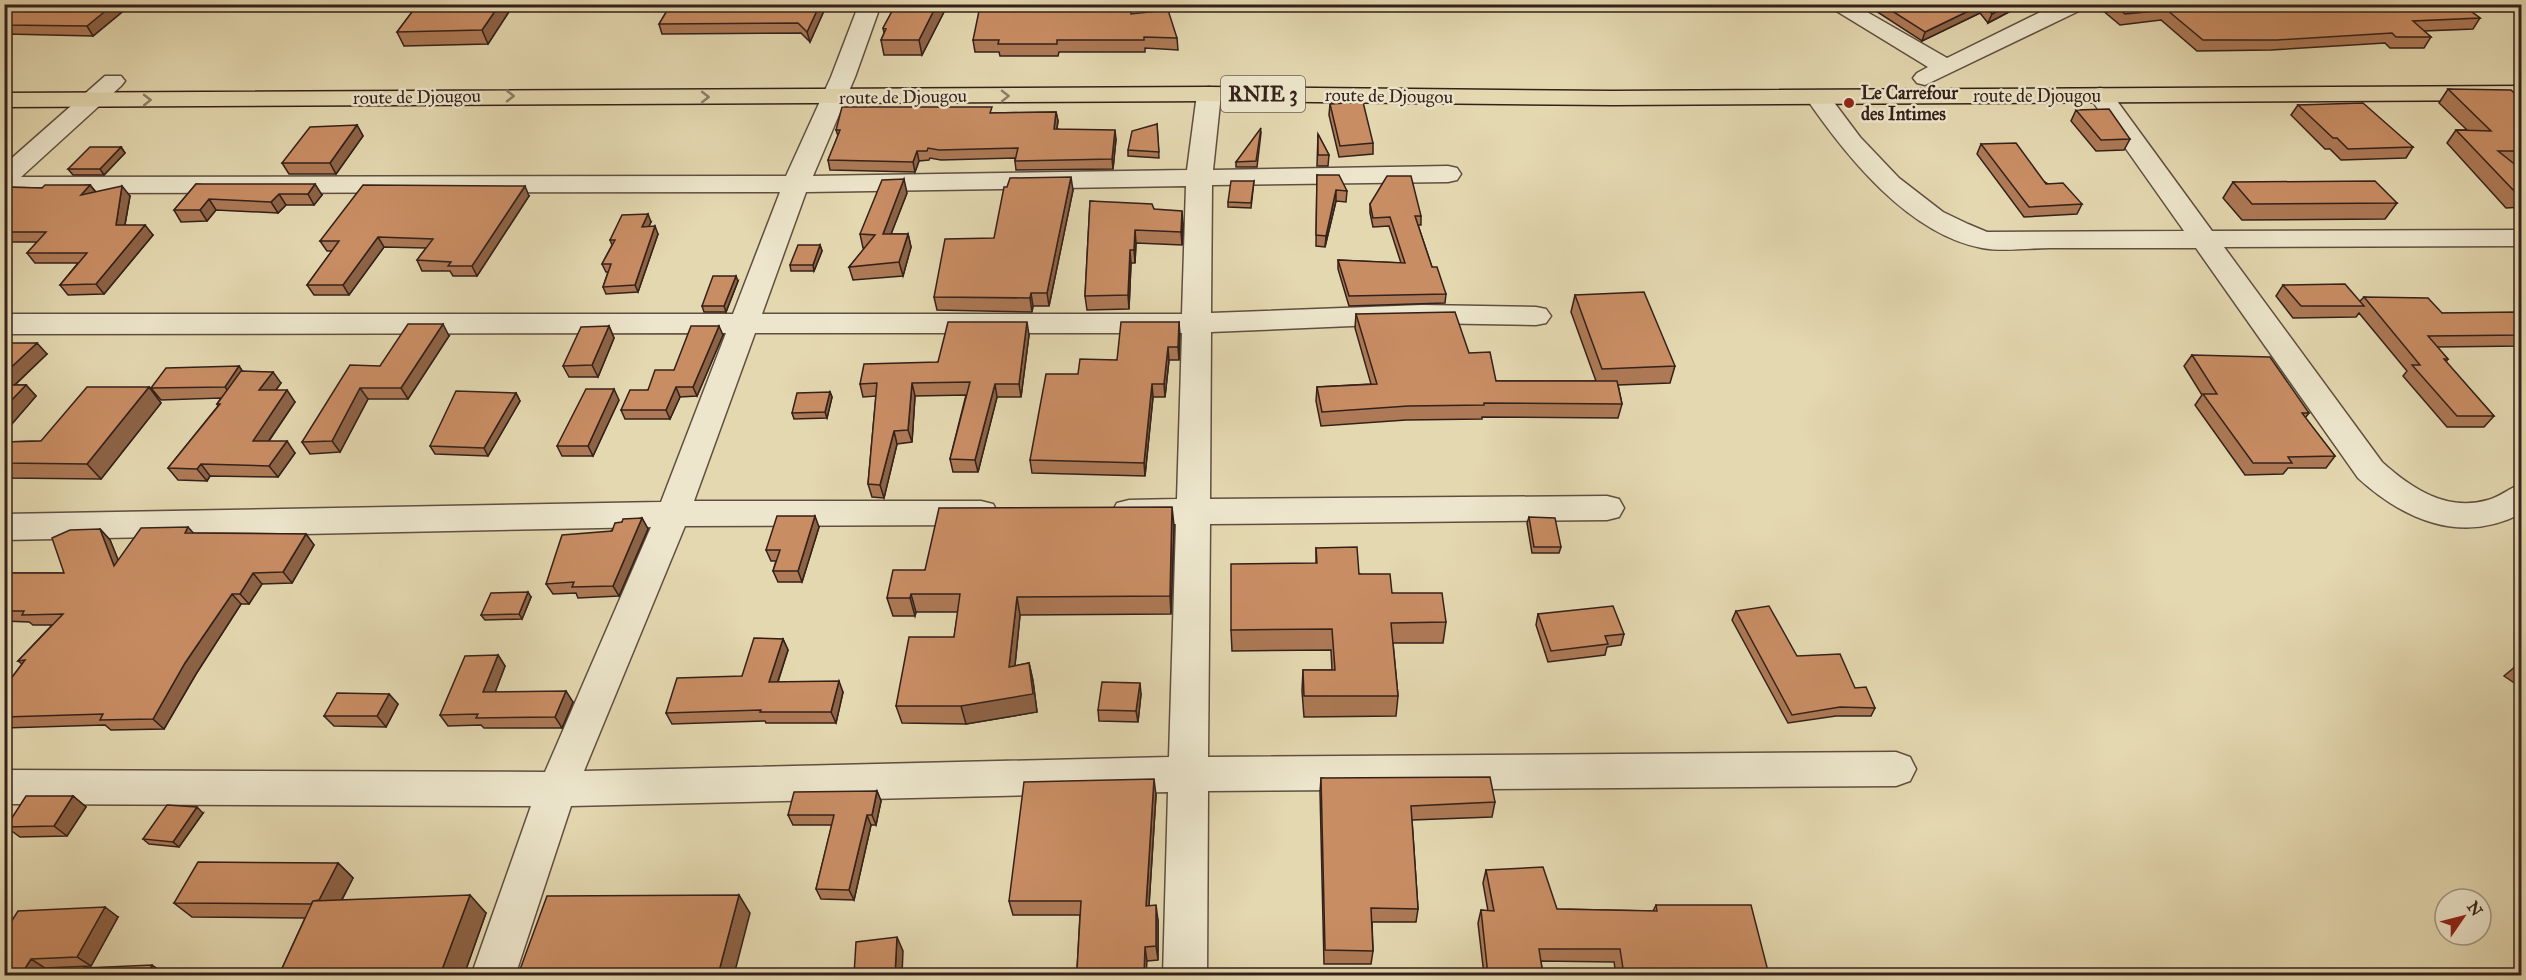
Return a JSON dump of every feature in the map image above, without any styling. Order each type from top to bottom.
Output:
[{"type":"highway","name":"route de Djougou","points":[[4,100],[473,96],[839,87],[1935,72],[2217,86],[2522,93]]},
{"type":"highway","name":"route de Djougou","points":[[4,81],[839,87],[1209,94],[1818,98],[2100,95],[2217,86],[2522,74]]},
{"type":"street","points":[[493,975],[557,789],[673,514],[796,184],[839,87],[870,4]]},
{"type":"street","points":[[1836,4],[1935,72],[2075,4]]},
{"type":"street","points":[[4,178],[113,81]]},
{"type":"street","points":[[1185,975],[1199,177],[1209,94]]},
{"type":"street","points":[[2100,95],[2370,470],[2395,492],[2426,508],[2464,515],[2492,514],[2510,506],[2522,496]]},
{"type":"street","points":[[1818,98],[1845,136],[1898,190],[1935,219],[1961,233],[1984,240],[2522,238]]},
{"type":"street","points":[[4,185],[796,184],[1448,174]]},
{"type":"street","points":[[4,324],[743,326],[1198,323],[1422,314],[1536,316]]},
{"type":"street","points":[[1097,512],[1607,508]]},
{"type":"street","points":[[4,527],[673,514],[1015,513]]},
{"type":"street","points":[[4,787],[557,789],[1187,774],[1896,769]]},
{"type":"building","points":[[4,4],[114,4],[87,26],[4,25]]},
{"type":"building","points":[[418,4],[500,4],[482,30],[397,32]]},
{"type":"building","points":[[671,4],[820,4],[807,32],[798,23],[659,24]]},
{"type":"building","points":[[896,4],[937,4],[919,40],[881,40],[886,29],[883,28]]},
{"type":"building","points":[[1042,4],[1131,4],[1131,14],[1168,10],[1177,38],[1057,40],[1057,44],[998,44],[999,40],[973,40],[980,6],[1041,7]]},
{"type":"building","points":[[1881,4],[1983,4],[1925,32]]},
{"type":"building","points":[[1984,4],[2010,4],[1992,14]]},
{"type":"building","points":[[2113,4],[2461,4],[2480,18],[2413,21],[2431,37],[2396,37],[2392,33],[2277,40],[2203,40],[2167,10],[2125,14]]},
{"type":"building","points":[[2448,89],[2511,90],[2522,100],[2522,151],[2498,151],[2522,170],[2522,194],[2517,194],[2456,130],[2491,131]]},
{"type":"building","points":[[1363,102],[1373,143],[1340,146],[1330,104]]},
{"type":"building","points":[[2363,103],[2413,147],[2348,149],[2298,105]]},
{"type":"building","points":[[842,107],[992,107],[990,113],[1056,112],[1054,129],[1115,130],[1112,159],[1015,161],[1018,148],[939,150],[928,148],[927,151],[917,151],[913,162],[828,160],[840,130],[836,130]]},
{"type":"building","points":[[2109,109],[2130,139],[2101,140],[2076,110]]},
{"type":"building","points":[[1157,124],[1159,152],[1128,150],[1132,131]]},
{"type":"building","points":[[357,125],[330,163],[282,163],[310,127]]},
{"type":"building","points":[[1261,128],[1256,161],[1236,162]]},
{"type":"building","points":[[1318,134],[1329,155],[1318,155]]},
{"type":"building","points":[[2016,143],[2046,184],[2063,183],[2082,204],[2029,207],[1981,144]]},
{"type":"building","points":[[90,147],[121,147],[100,169],[68,169]]},
{"type":"building","points":[[1317,175],[1339,175],[1347,191],[1336,190],[1326,236],[1316,235]]},
{"type":"building","points":[[1387,176],[1411,176],[1421,216],[1415,216],[1432,267],[1437,267],[1446,294],[1349,296],[1338,260],[1405,263],[1390,217],[1373,218],[1370,204]]},
{"type":"building","points":[[1071,177],[1047,293],[1031,293],[1030,298],[934,297],[945,239],[994,238],[1004,187],[1007,187],[1010,178]]},
{"type":"building","points":[[904,179],[883,234],[908,234],[899,262],[849,267],[875,235],[860,234],[882,180]]},
{"type":"building","points":[[1231,181],[1254,181],[1251,203],[1228,202]]},
{"type":"building","points":[[2375,181],[2397,203],[2252,204],[2233,182]]},
{"type":"building","points":[[196,184],[315,184],[308,194],[279,194],[271,202],[209,199],[200,210],[174,210]]},
{"type":"building","points":[[45,185],[90,185],[81,195],[122,186],[116,225],[145,225],[96,284],[60,285],[87,253],[27,253],[46,232],[4,232],[4,187],[42,188]]},
{"type":"building","points":[[363,185],[525,186],[472,266],[448,266],[451,262],[417,260],[433,239],[378,237],[343,285],[307,285],[339,241],[320,241]]},
{"type":"building","points":[[1090,201],[1152,204],[1154,209],[1182,211],[1181,232],[1135,230],[1134,250],[1130,250],[1128,295],[1085,296]]},
{"type":"building","points":[[648,214],[642,227],[655,226],[635,285],[603,287],[611,264],[602,264],[615,240],[610,240],[622,215]]},
{"type":"building","points":[[798,245],[820,245],[813,265],[790,265]]},
{"type":"building","points":[[713,276],[736,276],[724,306],[702,306]]},
{"type":"building","points":[[2345,284],[2364,306],[2301,306],[2283,285]]},
{"type":"building","points":[[1644,292],[1675,366],[1602,369],[1575,295]]},
{"type":"building","points":[[2364,297],[2428,298],[2442,313],[2517,312],[2522,317],[2522,335],[2428,336],[2448,359],[2444,359],[2494,416],[2457,416],[2412,365],[2420,365]]},
{"type":"building","points":[[1455,312],[1469,353],[1490,352],[1496,381],[1617,381],[1622,404],[1484,403],[1484,405],[1408,406],[1322,412],[1317,387],[1377,384],[1356,314]]},
{"type":"building","points":[[948,322],[1027,322],[1019,384],[995,384],[975,460],[950,459],[970,382],[912,383],[908,430],[894,431],[880,485],[868,484],[877,383],[860,384],[864,364],[938,362]]},
{"type":"building","points":[[1121,322],[1179,322],[1178,347],[1168,347],[1164,384],[1152,384],[1144,463],[1030,460],[1046,374],[1078,374],[1080,359],[1117,360]]},
{"type":"building","points":[[408,324],[443,324],[401,388],[360,388],[332,441],[302,442],[350,365],[380,366]]},
{"type":"building","points":[[609,326],[592,365],[563,366],[581,327]]},
{"type":"building","points":[[691,326],[719,326],[693,387],[676,387],[666,410],[621,410],[630,390],[648,390],[655,370],[674,370]]},
{"type":"building","points":[[4,343],[37,343],[4,374]]},
{"type":"building","points":[[2192,355],[2270,357],[2309,413],[2302,413],[2335,456],[2288,457],[2292,463],[2253,463],[2203,394],[2217,394]]},
{"type":"building","points":[[239,366],[225,387],[151,388],[166,368]]},
{"type":"building","points":[[241,371],[273,372],[259,390],[287,390],[253,441],[287,441],[269,466],[201,464],[197,469],[168,468],[220,404],[217,404]]},
{"type":"building","points":[[4,385],[26,385],[4,408]]},
{"type":"building","points":[[87,387],[149,387],[87,464],[4,463],[4,442],[41,441]]},
{"type":"building","points":[[586,389],[614,389],[588,446],[557,446]]},
{"type":"building","points":[[456,391],[516,393],[484,448],[430,446]]},
{"type":"building","points":[[830,392],[825,412],[792,413],[797,393]]},
{"type":"building","points":[[1172,507],[1170,596],[1017,597],[1009,667],[1029,663],[1033,694],[961,706],[896,706],[909,637],[954,637],[960,594],[911,594],[910,598],[887,598],[893,570],[925,570],[939,508]]},
{"type":"building","points":[[777,516],[815,516],[798,571],[773,571],[780,550],[766,550]]},
{"type":"building","points":[[1529,517],[1555,518],[1561,547],[1534,547]]},
{"type":"building","points":[[642,518],[613,586],[572,587],[574,582],[546,584],[562,535],[612,531],[615,523],[622,522],[623,519]]},
{"type":"building","points":[[188,527],[185,533],[306,534],[283,572],[253,573],[240,594],[232,594],[185,663],[153,719],[100,720],[103,714],[4,717],[4,688],[25,660],[18,661],[63,614],[22,615],[24,611],[4,611],[4,573],[64,573],[52,538],[70,530],[100,529],[114,566],[141,528]]},
{"type":"building","points":[[1357,547],[1359,574],[1390,574],[1392,593],[1442,593],[1446,622],[1391,623],[1398,696],[1304,696],[1303,670],[1335,670],[1332,629],[1231,630],[1231,564],[1317,563],[1316,548]]},
{"type":"building","points":[[528,592],[519,614],[481,615],[491,593]]},
{"type":"building","points":[[1613,606],[1624,634],[1605,636],[1608,644],[1551,651],[1538,614]]},
{"type":"building","points":[[1769,606],[1797,656],[1840,654],[1855,688],[1866,687],[1875,708],[1840,707],[1792,715],[1736,611]]},
{"type":"building","points":[[754,638],[783,639],[769,682],[839,681],[831,712],[760,712],[761,710],[666,713],[677,678],[742,676]]},
{"type":"building","points":[[498,655],[483,692],[566,691],[555,717],[476,718],[478,714],[440,715],[465,656]]},
{"type":"building","points":[[2522,661],[2522,672],[2514,667]]},
{"type":"building","points":[[1102,682],[1140,683],[1136,711],[1098,710]]},
{"type":"building","points":[[337,693],[389,694],[377,716],[324,716]]},
{"type":"building","points":[[1490,777],[1495,802],[1411,806],[1418,909],[1371,908],[1373,951],[1325,950],[1321,778]]},
{"type":"building","points":[[1154,779],[1146,906],[1156,905],[1156,946],[1145,947],[1144,975],[1007,975],[1007,971],[1077,970],[1081,901],[1009,901],[1024,782]]},
{"type":"building","points":[[877,791],[872,815],[867,815],[849,890],[816,889],[834,815],[788,815],[794,792]]},
{"type":"building","points":[[26,796],[73,796],[54,826],[6,827]]},
{"type":"building","points":[[167,805],[197,807],[173,842],[143,839]]},
{"type":"building","points":[[198,862],[338,863],[319,900],[311,904],[174,903]]},
{"type":"building","points":[[1543,867],[1557,909],[1657,911],[1656,905],[1751,905],[1769,975],[1624,975],[1620,949],[1539,949],[1543,975],[1488,975],[1481,910],[1494,911],[1486,870]]},
{"type":"building","points":[[470,895],[440,975],[279,975],[313,901]]},
{"type":"building","points":[[739,895],[718,975],[518,975],[547,896]]},
{"type":"building","points":[[105,907],[77,957],[31,959],[21,975],[4,975],[4,933],[18,911]]},
{"type":"building","points":[[897,937],[895,975],[854,975],[856,942]]},
{"type":"building","points":[[152,965],[147,975],[80,975],[84,968]]},
{"type":"place","name":"Le Carrefour des Intimes","points":[[1849,103]]}]
